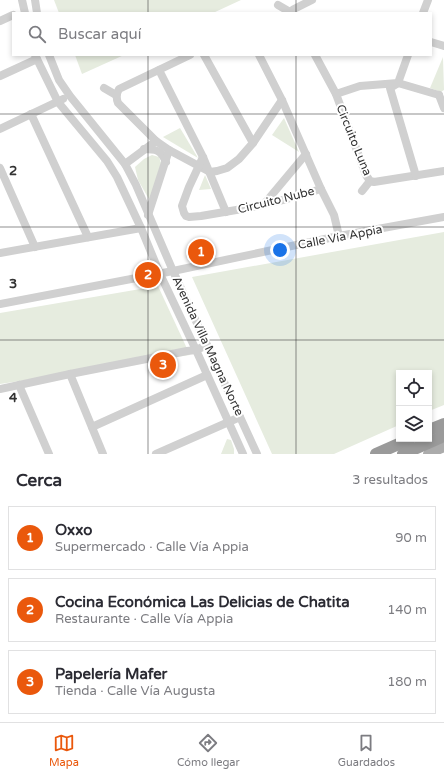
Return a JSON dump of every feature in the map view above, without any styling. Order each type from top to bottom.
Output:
[{"type":"highway","points":[[432,429],[444,424]]},
{"type":"highway","points":[[403,454],[444,436]]},
{"type":"highway","points":[[376,454],[403,442]]},
{"type":"main road","points":[[428,454],[444,447]]},
{"type":"street","points":[[22,0],[22,12]]},
{"type":"street","points":[[35,0],[38,12]]},
{"type":"street","points":[[278,5],[291,12],[294,8],[312,0]]},
{"type":"street","points":[[423,12],[428,0]]},
{"type":"street","points":[[0,21],[12,15]]},
{"type":"street","points":[[432,42],[443,44]]},
{"type":"street","name":"Avenida Villa Magna Norte","points":[[49,56],[59,80],[70,96],[125,164],[136,185],[173,272],[257,454]]},
{"type":"street","points":[[188,56],[119,89],[116,95],[118,103],[156,141],[210,172],[222,170],[231,166],[239,159],[253,143],[282,100]]},
{"type":"street","points":[[205,56],[253,143]]},
{"type":"street","name":"Circuito Nube","points":[[203,157],[183,201],[182,210],[185,219],[226,212],[321,189],[282,100],[260,56]]},
{"type":"street","name":"Circuito Luna","points":[[316,56],[336,94],[366,175],[370,181],[374,182],[444,171]]},
{"type":"street","points":[[408,56],[398,83],[390,88],[416,176]]},
{"type":"street","points":[[0,76],[36,57]]},
{"type":"street","name":"Avenida Villa Magna Norte","points":[[36,57],[58,102],[113,169],[243,454]]},
{"type":"street","points":[[159,70],[203,157],[226,212]]},
{"type":"street","points":[[336,94],[360,86],[398,83],[441,94],[444,108]]},
{"type":"street","points":[[104,88],[116,95]]},
{"type":"street","points":[[0,129],[70,96]]},
{"type":"street","points":[[31,114],[88,237]]},
{"type":"street","points":[[125,164],[156,141]]},
{"type":"street","points":[[144,149],[153,149],[158,151],[166,162]]},
{"type":"street","points":[[148,214],[170,150]]},
{"type":"street","points":[[265,203],[306,154]]},
{"type":"street","points":[[0,168],[3,182],[35,247]]},
{"type":"street","points":[[362,190],[370,181]]},
{"type":"street","points":[[321,189],[334,215],[339,236]]},
{"type":"street","name":"Calle Vía Appia","points":[[0,304],[173,272],[339,236],[444,217]]},
{"type":"street","points":[[0,253],[141,228]]},
{"type":"street","points":[[0,388],[196,350],[207,345]]},
{"type":"street","points":[[70,374],[103,454]]},
{"type":"street","points":[[92,427],[207,375]]},
{"type":"street","points":[[18,385],[49,454]]},
{"type":"street","points":[[156,454],[240,417]]},
{"type":"shaded area","points":[[54,0],[241,0],[215,12],[59,12]]},
{"type":"shaded area","points":[[75,56],[122,56],[82,74]]},
{"type":"shaded area","points":[[443,57],[444,90],[441,92],[430,88]]},
{"type":"shaded area","points":[[284,118],[299,152],[272,135]]},
{"type":"shaded area","points":[[180,128],[198,158],[163,137]]},
{"type":"shaded area","points":[[152,155],[159,157],[161,163],[150,201],[138,180],[135,167],[144,159]]},
{"type":"shaded area","points":[[205,175],[211,189],[199,190]]},
{"type":"shaded area","points":[[444,232],[444,405],[432,410],[432,370],[396,370],[396,426],[334,454],[272,454],[192,277]]},
{"type":"shaded area","points":[[158,286],[190,355],[0,384],[0,313]]},
{"type":"shaded area","points":[[227,439],[231,440],[234,454],[221,454]]},
{"type":"place","name":"Oxxo","points":[[201,252]]},
{"type":"place","name":"Cocina Económica Las Delicias de Chatita","points":[[148,275]]},
{"type":"place","name":"Papelería Mafer","points":[[163,365]]}]
